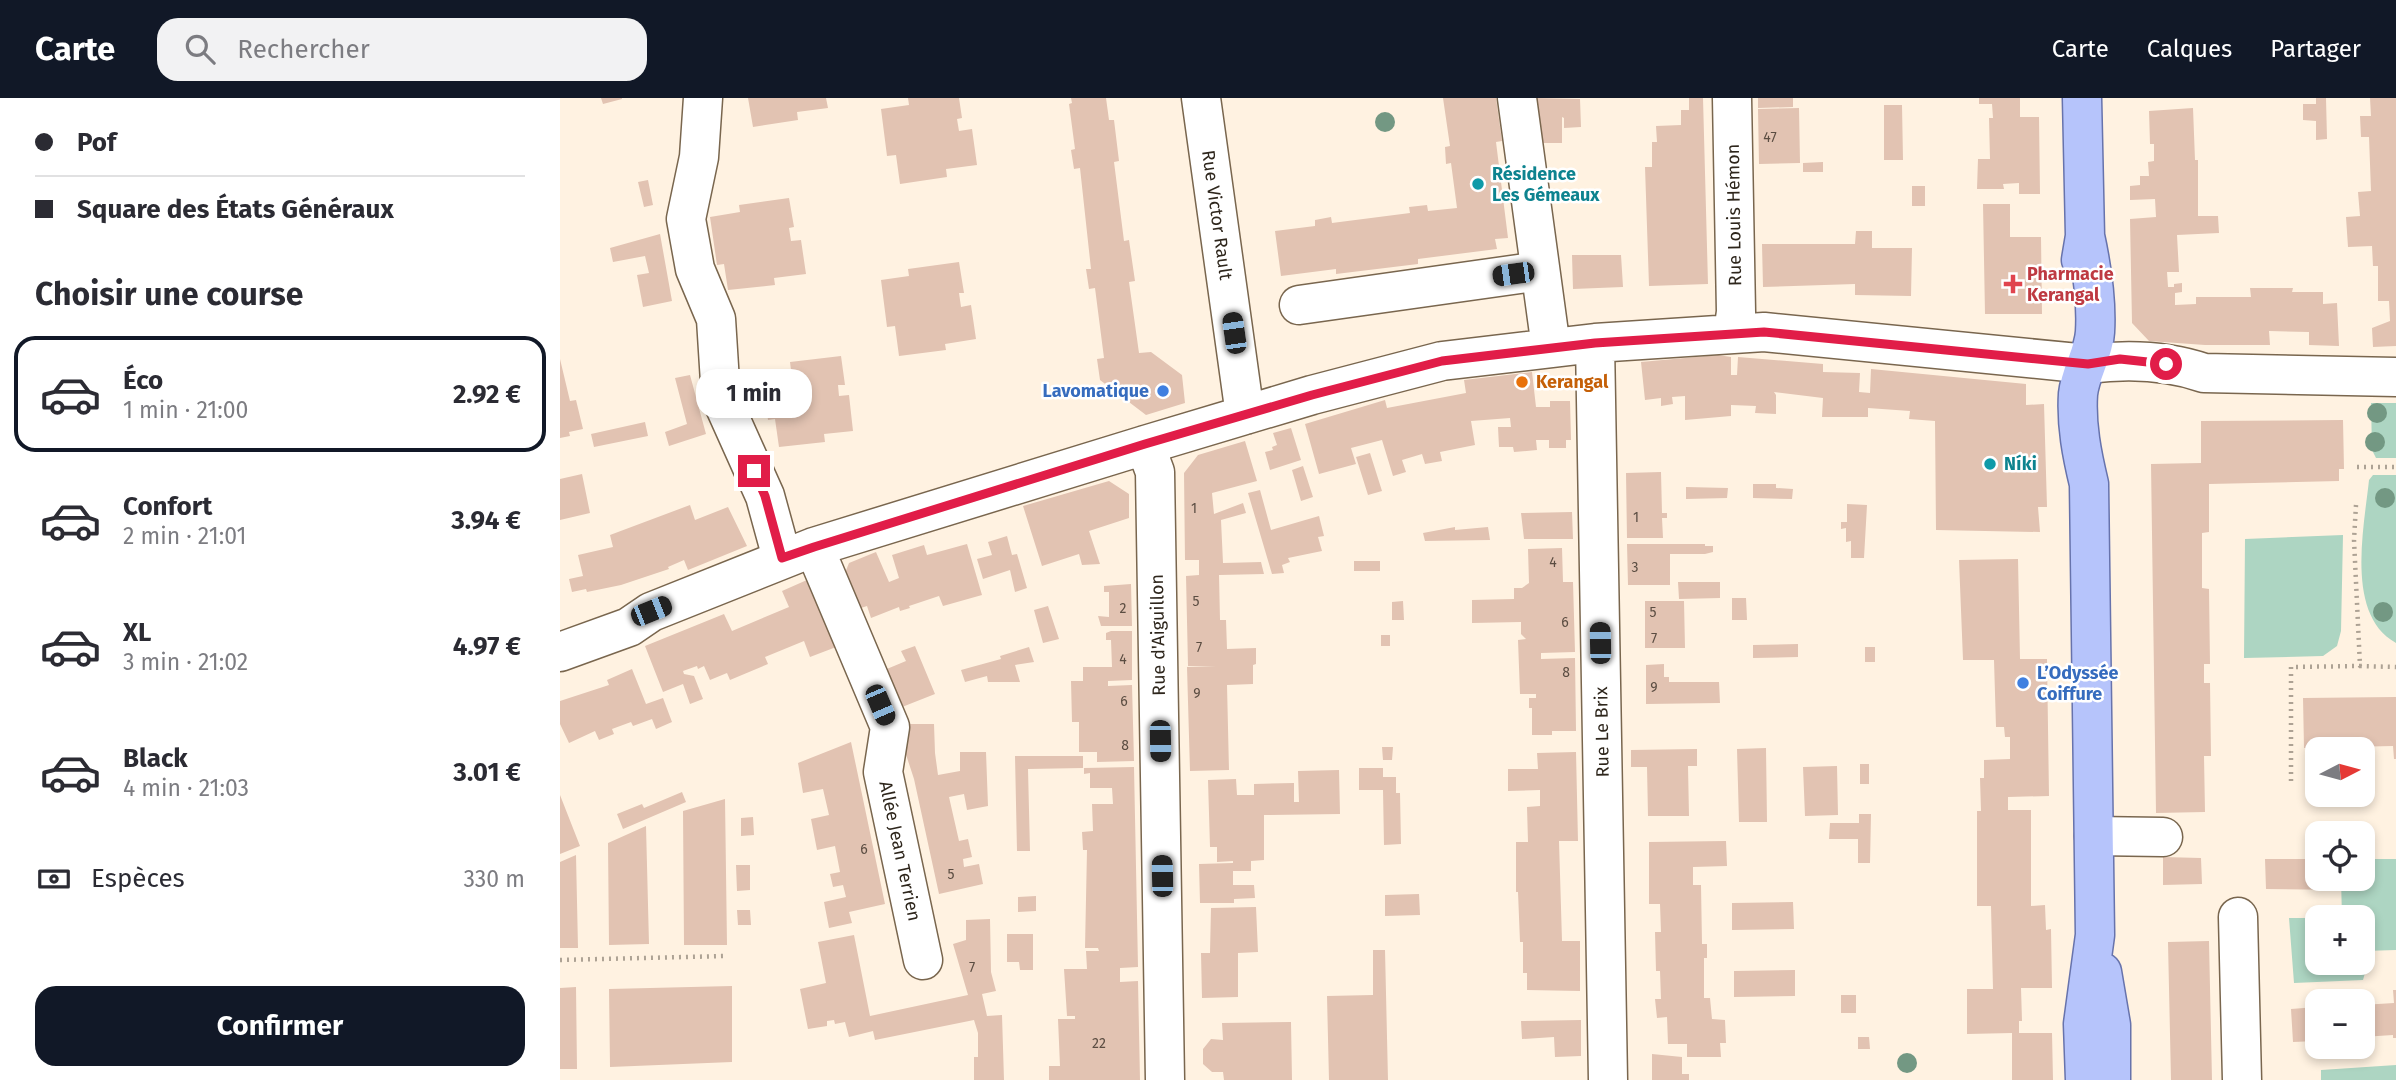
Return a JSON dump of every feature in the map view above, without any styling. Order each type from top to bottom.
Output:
[{"type":"main road","points":[[2082,98],[2085,236],[2094,277],[2095,316],[2095,335],[2088,364],[2097,393],[2098,444],[2088,484],[2095,935],[2083,1024],[2085,1080]]},
{"type":"main road","points":[[2095,935],[2111,1025],[2111,1080]]},
{"type":"street","name":"Allée Jean Terrien","points":[[703,98],[699,156],[686,219],[695,269],[716,319],[721,398],[765,496],[798,552],[890,727],[883,772],[923,960]]},
{"type":"street","name":"Rue Victor Rault","points":[[1201,98],[1245,415]]},
{"type":"street","points":[[1517,98],[1551,348]]},
{"type":"street","name":"Rue Louis Hémon","points":[[1732,98],[1736,312],[1733,332]]},
{"type":"street","points":[[1299,305],[1540,271]]},
{"type":"street","points":[[560,652],[629,627],[651,611],[798,552],[1145,444],[1442,361],[1595,343],[1764,332],[2088,364],[2120,379],[2166,384],[2204,373],[2396,377]]},
{"type":"street","name":"Rue Le Brix","points":[[1595,343],[1608,1080]]},
{"type":"street","name":"Rue d'Aiguillon","points":[[1145,444],[1155,472],[1165,1080]]},
{"type":"street","points":[[2094,836],[2163,837]]},
{"type":"street","points":[[2238,917],[2242,1080]]},
{"type":"path","points":[[2357,467],[2396,467]]},
{"type":"path","points":[[2356,505],[2354,540],[2360,666]]},
{"type":"path","points":[[2291,781],[2291,667],[2396,667]]},
{"type":"path","points":[[560,960],[726,956]]},
{"type":"green space","points":[[2371,403],[2396,403],[2396,458],[2376,458],[2372,450]]},
{"type":"green space","points":[[2373,475],[2396,475],[2396,643],[2380,630],[2370,612],[2364,592],[2362,545],[2369,480]]},
{"type":"green space","points":[[2343,535],[2341,631],[2337,646],[2323,656],[2244,658],[2245,539]]},
{"type":"green space","points":[[2375,859],[2396,859],[2396,950],[2375,951],[2375,905],[2342,905],[2341,891],[2375,891]]},
{"type":"green space","points":[[2289,918],[2305,918],[2305,975],[2364,975],[2363,980],[2294,983]]},
{"type":"green space","points":[[2396,1065],[2396,1080],[2321,1080],[2321,1070]]},
{"type":"building","points":[[601,98],[622,98],[622,99],[603,104]]},
{"type":"building","points":[[748,98],[826,98],[828,108],[797,112],[798,120],[753,127]]},
{"type":"building","points":[[908,98],[959,98],[962,118],[957,119],[959,131],[972,129],[977,165],[946,169],[947,177],[900,184],[896,155],[887,156],[881,109],[909,105]]},
{"type":"building","points":[[1071,98],[1106,98],[1109,120],[1114,120],[1119,161],[1114,162],[1124,241],[1129,240],[1135,281],[1129,282],[1139,353],[1151,352],[1182,375],[1185,403],[1146,415],[1100,380],[1097,359],[1104,358],[1095,288],[1089,289],[1086,269],[1091,269],[1080,168],[1074,169],[1071,150],[1075,149],[1069,104],[1072,103]]},
{"type":"building","name":"Résidence Les Gémeaux","points":[[1443,98],[1496,98],[1502,141],[1496,142],[1508,238],[1495,239],[1497,249],[1418,259],[1418,264],[1336,274],[1336,269],[1281,276],[1275,231],[1315,226],[1315,220],[1331,217],[1332,223],[1410,213],[1409,207],[1427,205],[1428,211],[1457,208],[1451,163],[1446,164],[1445,147],[1450,146]]},
{"type":"building","points":[[1535,98],[1580,99],[1581,127],[1564,128],[1562,117],[1562,143],[1536,143]]},
{"type":"building","points":[[1689,98],[1703,98],[1708,284],[1649,286],[1645,167],[1652,167],[1652,142],[1657,142],[1656,126],[1681,125],[1681,110],[1689,110]]},
{"type":"building","points":[[1758,98],[1793,98],[1793,107],[1758,108]]},
{"type":"building","points":[[1979,98],[2020,98],[2020,117],[2039,117],[2040,194],[2019,194],[2019,183],[2003,184],[2004,189],[1977,189],[1978,159],[1990,159],[1989,118],[1993,118],[1992,104],[1979,104]]},
{"type":"building","points":[[2316,98],[2326,98],[2327,139],[2316,140],[2316,121],[2303,120],[2303,104],[2316,104]]},
{"type":"building","points":[[2370,98],[2396,98],[2396,346],[2373,347],[2372,328],[2390,321],[2389,301],[2378,301],[2378,266],[2373,266],[2372,246],[2348,247],[2346,217],[2360,216],[2358,192],[2371,191],[2369,137],[2361,137],[2360,116],[2371,116]]},
{"type":"building","points":[[1884,105],[1902,105],[1903,160],[1884,160]]},
{"type":"building","points":[[1799,108],[1800,163],[1759,164],[1758,109]]},
{"type":"building","points":[[2193,108],[2195,160],[2198,160],[2198,216],[2218,216],[2219,233],[2177,235],[2179,272],[2167,272],[2168,287],[2182,283],[2182,292],[2175,293],[2175,305],[2196,304],[2196,297],[2251,297],[2250,288],[2293,288],[2292,292],[2323,292],[2323,304],[2337,303],[2339,346],[2309,345],[2309,332],[2269,331],[2270,345],[2205,345],[2149,341],[2132,323],[2130,219],[2156,217],[2155,199],[2130,200],[2130,186],[2140,185],[2140,176],[2149,176],[2148,162],[2154,161],[2154,144],[2150,144],[2149,111]]},
{"type":"building","points":[[1823,162],[1823,172],[1803,172],[1803,163]]},
{"type":"building","points":[[648,180],[653,205],[644,207],[638,182]]},
{"type":"building","points":[[1912,186],[1925,186],[1925,206],[1912,206]]},
{"type":"building","points":[[789,198],[794,227],[789,228],[791,241],[801,240],[806,274],[774,278],[775,285],[728,290],[724,264],[717,265],[710,217],[740,212],[739,205]]},
{"type":"building","name":"Pharmacie Kerangal","points":[[1983,204],[2010,204],[2010,237],[2041,237],[2042,314],[1985,314]]},
{"type":"building","points":[[1856,231],[1872,231],[1872,248],[1912,248],[1911,296],[1855,295],[1855,284],[1763,287],[1762,244],[1855,244]]},
{"type":"building","points":[[660,234],[672,301],[643,307],[637,275],[649,273],[645,256],[613,262],[610,248]]},
{"type":"building","points":[[1572,255],[1621,255],[1623,287],[1573,289]]},
{"type":"building","points":[[959,262],[964,293],[959,293],[961,307],[971,305],[976,339],[945,344],[946,350],[899,356],[895,326],[887,327],[881,280],[909,276],[908,269]]},
{"type":"building","points":[[1718,355],[1731,357],[1731,375],[1737,375],[1738,357],[1823,364],[1823,372],[1860,373],[1859,392],[1870,393],[1871,369],[2026,384],[2026,405],[2044,404],[2047,507],[2038,507],[2040,532],[1936,530],[1935,421],[1909,419],[1910,411],[1868,408],[1868,417],[1822,417],[1823,398],[1774,392],[1776,414],[1755,413],[1756,406],[1731,405],[1731,416],[1685,420],[1685,396],[1672,397],[1673,404],[1661,406],[1661,398],[1645,400],[1641,362]]},
{"type":"building","points":[[841,356],[845,385],[838,385],[839,396],[849,395],[853,431],[824,434],[825,442],[779,447],[775,419],[768,420],[762,373],[791,370],[790,362]]},
{"type":"building","points":[[560,359],[570,401],[576,400],[583,429],[569,432],[570,436],[560,438]]},
{"type":"building","points":[[1532,372],[1536,407],[1550,407],[1550,401],[1570,401],[1571,440],[1566,440],[1566,448],[1549,448],[1549,440],[1536,440],[1537,450],[1514,452],[1513,447],[1499,447],[1498,427],[1511,427],[1510,418],[1471,421],[1475,445],[1440,452],[1442,461],[1425,464],[1422,454],[1402,460],[1406,472],[1393,476],[1382,440],[1351,448],[1356,464],[1319,474],[1305,424],[1385,400],[1387,408],[1466,393],[1464,380]]},
{"type":"building","points":[[690,375],[706,434],[669,446],[665,432],[687,424],[675,378]]},
{"type":"building","points":[[2343,420],[2344,469],[2339,469],[2339,481],[2209,484],[2209,532],[2202,533],[2202,588],[2209,589],[2210,664],[2204,664],[2204,683],[2210,683],[2211,756],[2204,756],[2205,812],[2156,813],[2151,464],[2201,463],[2201,421]]},
{"type":"building","points":[[645,422],[648,436],[594,447],[591,434]]},
{"type":"building","points":[[1291,428],[1301,460],[1270,470],[1265,452],[1273,450],[1272,447],[1277,445],[1273,433]]},
{"type":"building","points":[[1245,441],[1257,481],[1212,493],[1214,514],[1243,503],[1246,513],[1221,520],[1223,563],[1261,562],[1264,574],[1219,575],[1220,620],[1226,620],[1227,649],[1256,648],[1253,684],[1227,685],[1229,770],[1190,771],[1187,667],[1216,666],[1188,666],[1186,576],[1199,575],[1199,560],[1185,560],[1184,473],[1198,455]]},
{"type":"building","points":[[1370,453],[1382,491],[1368,495],[1356,457]]},
{"type":"building","points":[[1303,466],[1313,497],[1301,501],[1292,470]]},
{"type":"building","points":[[1661,472],[1662,513],[1667,513],[1667,518],[1662,518],[1663,538],[1627,538],[1626,473]]},
{"type":"building","points":[[582,474],[590,513],[560,520],[560,479]]},
{"type":"building","points":[[1109,481],[1129,494],[1129,518],[1089,531],[1100,564],[1082,565],[1079,554],[1042,566],[1023,506]]},
{"type":"building","points":[[1753,484],[1776,484],[1776,488],[1793,489],[1792,499],[1753,498]]},
{"type":"building","points":[[1686,487],[1728,488],[1727,498],[1686,499]]},
{"type":"building","points":[[1260,490],[1271,530],[1319,516],[1324,536],[1318,537],[1322,551],[1288,558],[1290,562],[1282,565],[1284,573],[1272,574],[1248,493]]},
{"type":"building","points":[[1847,504],[1867,505],[1864,558],[1851,558],[1851,541],[1846,542],[1846,528],[1841,529],[1841,522],[1847,522]]},
{"type":"building","points":[[690,505],[695,520],[728,507],[747,546],[688,570],[684,560],[668,567],[669,569],[621,585],[587,592],[586,589],[572,592],[569,579],[583,576],[578,555],[613,547],[610,535]]},
{"type":"building","points":[[1572,512],[1573,539],[1524,539],[1521,513]]},
{"type":"building","points":[[1455,527],[1455,530],[1488,527],[1490,540],[1425,541],[1423,533]]},
{"type":"building","points":[[1007,536],[1012,555],[1017,554],[1027,588],[1015,592],[1010,570],[983,579],[977,559],[992,555],[988,542]]},
{"type":"building","points":[[967,544],[982,595],[943,606],[939,596],[909,606],[910,608],[900,611],[899,607],[871,618],[867,606],[855,610],[843,578],[849,563],[876,552],[889,582],[899,578],[892,555],[924,545],[927,555]]},
{"type":"building","points":[[1627,544],[1705,544],[1713,546],[1713,552],[1670,554],[1670,585],[1628,585]]},
{"type":"building","points":[[1562,548],[1563,582],[1573,582],[1575,652],[1541,653],[1541,659],[1575,658],[1576,731],[1552,731],[1552,735],[1532,735],[1532,708],[1529,708],[1529,698],[1536,698],[1536,694],[1520,694],[1518,640],[1526,639],[1521,634],[1521,622],[1472,623],[1472,600],[1514,599],[1514,588],[1522,588],[1529,583],[1528,549]]},
{"type":"building","points":[[2018,559],[2020,659],[2047,659],[2049,796],[2008,797],[2008,810],[2031,810],[2031,906],[2045,905],[2046,930],[2051,929],[2052,988],[2021,988],[2022,1021],[2019,1021],[2019,1033],[2052,1033],[2053,1080],[2012,1080],[2012,1033],[1967,1034],[1967,989],[1993,989],[1991,906],[1977,906],[1977,811],[1981,811],[1980,778],[1984,778],[1984,760],[2010,759],[2010,737],[2005,737],[2004,727],[1996,727],[1994,660],[1963,660],[1959,560]]},
{"type":"building","points":[[1354,561],[1380,561],[1380,571],[1354,571]]},
{"type":"building","points":[[816,576],[844,644],[810,657],[804,641],[765,657],[768,664],[730,680],[727,673],[710,680],[704,666],[683,671],[684,674],[694,676],[703,699],[690,704],[683,684],[663,692],[645,646],[724,614],[732,631],[789,607],[782,591]]},
{"type":"building","points":[[1678,582],[1720,582],[1720,598],[1679,599]]},
{"type":"building","points":[[1131,584],[1132,626],[1101,626],[1098,616],[1109,617],[1109,592],[1104,592],[1104,586]]},
{"type":"building","points":[[1732,598],[1746,598],[1747,620],[1732,620]]},
{"type":"building","points":[[1403,601],[1404,620],[1392,620],[1392,602]]},
{"type":"building","points":[[1645,601],[1684,601],[1685,648],[1645,648]]},
{"type":"building","points":[[1048,606],[1059,639],[1043,643],[1034,610]]},
{"type":"building","points":[[1132,631],[1132,680],[1108,681],[1108,686],[1132,685],[1134,761],[1097,762],[1097,752],[1079,752],[1079,722],[1072,722],[1071,681],[1083,681],[1083,667],[1112,667],[1111,640],[1106,640],[1106,633]]},
{"type":"building","points":[[1381,635],[1390,635],[1390,646],[1381,646]]},
{"type":"building","points":[[1798,644],[1798,657],[1753,658],[1753,645]]},
{"type":"building","points":[[915,646],[935,694],[897,709],[882,671],[906,661],[901,651]]},
{"type":"building","points":[[1029,647],[1034,662],[1015,665],[1020,682],[988,682],[987,676],[965,682],[961,670],[1001,659],[1000,656]]},
{"type":"building","points":[[1865,647],[1875,647],[1875,662],[1865,662]]},
{"type":"building","points":[[1664,664],[1664,677],[1669,677],[1669,682],[1719,682],[1720,703],[1646,704],[1646,665]]},
{"type":"building","points":[[632,669],[646,704],[663,698],[672,722],[656,729],[652,719],[633,726],[631,722],[612,729],[614,734],[599,740],[595,731],[569,743],[560,724],[560,701],[609,685],[607,680]]},
{"type":"building","points":[[2396,697],[2396,759],[2393,746],[2375,746],[2375,737],[2305,737],[2304,748],[2303,698]]},
{"type":"building","points":[[896,724],[934,724],[938,775],[960,771],[960,752],[986,752],[988,806],[967,810],[964,794],[949,797],[959,841],[968,839],[972,857],[963,859],[964,867],[979,864],[983,884],[939,894],[914,779]]},
{"type":"building","points":[[851,742],[885,904],[849,912],[852,923],[829,928],[824,902],[846,897],[843,885],[833,887],[830,874],[840,872],[835,846],[817,850],[811,819],[829,815],[823,789],[803,793],[798,763]]},
{"type":"building","points":[[1382,747],[1393,747],[1392,760],[1383,760]]},
{"type":"building","points":[[1766,748],[1767,822],[1739,822],[1737,749]]},
{"type":"building","points":[[1697,749],[1697,766],[1688,766],[1689,816],[1648,816],[1647,767],[1631,767],[1631,750]]},
{"type":"building","points":[[1576,752],[1578,841],[1559,841],[1562,941],[1580,941],[1580,991],[1527,990],[1516,892],[1516,842],[1528,842],[1527,807],[1540,806],[1540,790],[1508,791],[1508,769],[1538,769],[1537,753]]},
{"type":"building","points":[[1015,756],[1083,756],[1083,768],[1028,769],[1030,851],[1017,851]]},
{"type":"building","points":[[1860,764],[1869,764],[1869,784],[1860,784]]},
{"type":"building","points":[[1837,766],[1838,815],[1805,816],[1803,767]]},
{"type":"building","points":[[1134,767],[1138,967],[1120,968],[1120,982],[1138,981],[1140,1080],[1049,1080],[1049,1066],[1060,1066],[1058,1019],[1075,1019],[1075,1016],[1067,1016],[1064,969],[1087,969],[1086,951],[1099,951],[1098,948],[1085,948],[1087,850],[1083,850],[1082,832],[1093,831],[1092,804],[1113,804],[1112,788],[1090,788],[1090,773],[1084,774],[1084,768]]},
{"type":"building","points":[[1359,768],[1383,768],[1383,777],[1396,777],[1396,793],[1400,793],[1401,844],[1384,845],[1383,790],[1359,790]]},
{"type":"building","points":[[1339,770],[1340,814],[1264,815],[1264,860],[1251,861],[1251,871],[1233,871],[1233,885],[1254,885],[1255,898],[1234,899],[1234,903],[1200,903],[1199,864],[1233,863],[1217,862],[1217,847],[1210,847],[1208,780],[1236,779],[1237,795],[1254,795],[1254,784],[1294,783],[1294,802],[1299,802],[1298,771]]},
{"type":"building","points":[[682,792],[686,802],[623,829],[617,814],[642,804],[644,808]]},
{"type":"building","points":[[560,795],[580,846],[560,854]]},
{"type":"building","points":[[725,799],[727,945],[684,945],[683,811]]},
{"type":"building","points":[[1859,814],[1871,814],[1870,863],[1858,863],[1858,839],[1829,839],[1830,823],[1859,823]]},
{"type":"building","points":[[753,817],[754,835],[741,836],[741,818]]},
{"type":"building","points":[[646,826],[649,944],[609,945],[608,843]]},
{"type":"building","points":[[1726,841],[1727,866],[1693,867],[1693,885],[1701,885],[1702,944],[1707,944],[1707,958],[1704,958],[1704,998],[1710,998],[1712,1019],[1725,1020],[1726,1043],[1720,1043],[1721,1057],[1687,1057],[1687,1044],[1668,1044],[1667,1017],[1657,1018],[1655,999],[1661,999],[1660,971],[1656,971],[1655,932],[1661,932],[1660,904],[1649,904],[1649,842]]},
{"type":"building","points":[[576,855],[578,948],[560,948],[560,862]]},
{"type":"building","points":[[2163,857],[2201,858],[2202,884],[2163,885]]},
{"type":"building","points":[[2265,859],[2305,859],[2305,890],[2266,889]]},
{"type":"building","points":[[736,865],[750,865],[750,890],[737,891]]},
{"type":"building","points":[[1419,894],[1420,915],[1385,916],[1385,895]]},
{"type":"building","points":[[1036,896],[1036,911],[1018,912],[1018,897]]},
{"type":"building","points":[[1793,902],[1794,929],[1732,930],[1732,903]]},
{"type":"building","points":[[1256,907],[1258,952],[1238,953],[1238,997],[1202,998],[1201,953],[1210,953],[1211,908]]},
{"type":"building","points":[[737,910],[750,910],[751,925],[738,925]]},
{"type":"building","points":[[990,919],[991,972],[996,991],[982,994],[987,1016],[1002,1015],[1004,1080],[974,1080],[978,1033],[974,1020],[875,1040],[873,1031],[849,1037],[845,1022],[835,1024],[834,1020],[827,1021],[827,1026],[808,1029],[800,989],[826,983],[818,942],[854,935],[870,1016],[968,995],[953,944],[966,940],[966,920]]},
{"type":"building","points":[[1007,934],[1033,934],[1033,970],[1020,970],[1019,962],[1007,962]]},
{"type":"building","points":[[2209,941],[2212,1080],[2171,1080],[2168,942]]},
{"type":"building","points":[[1373,950],[1385,950],[1388,1080],[1329,1080],[1327,996],[1373,995]]},
{"type":"building","points":[[1795,970],[1795,996],[1734,997],[1734,971]]},
{"type":"building","points":[[732,986],[732,1062],[610,1067],[609,989]]},
{"type":"building","points":[[576,987],[577,1069],[560,1069],[560,988]]},
{"type":"building","points":[[2393,990],[2396,990],[2396,1038],[2393,1038],[2393,1035],[2375,1036],[2375,1004],[2394,1003]]},
{"type":"building","points":[[1841,995],[1856,995],[1856,1013],[1841,1013]]},
{"type":"building","points":[[2305,1008],[2305,1042],[2293,1042],[2291,1009]]},
{"type":"building","points":[[1581,1020],[1581,1056],[1555,1057],[1554,1037],[1522,1039],[1521,1021]]},
{"type":"building","points":[[1291,1022],[1292,1080],[1224,1080],[1223,1072],[1212,1072],[1203,1064],[1203,1049],[1211,1039],[1223,1040],[1222,1023]]},
{"type":"building","points":[[1858,1037],[1869,1037],[1870,1049],[1858,1049]]},
{"type":"building","points":[[1652,1054],[1682,1057],[1682,1074],[1689,1074],[1689,1080],[1652,1080]]},
{"type":"place","name":"Résidence Les Gémeaux","points":[[1478,184]]},
{"type":"place","name":"Pharmacie Kerangal","points":[[2013,284]]},
{"type":"place","name":"Kerangal","points":[[1522,382]]},
{"type":"place","name":"Lavomatique","points":[[1163,391]]},
{"type":"place","name":"Níki","points":[[1990,464]]},
{"type":"place","name":"L’Odyssée Coiffure","points":[[2023,683]]},
{"type":"route","points":[[754,471],[765,496],[782,558],[1145,444],[1312,395],[1442,361],[1506,352],[1733,332],[1764,332],[2088,364],[2120,359],[2166,364]]}]
